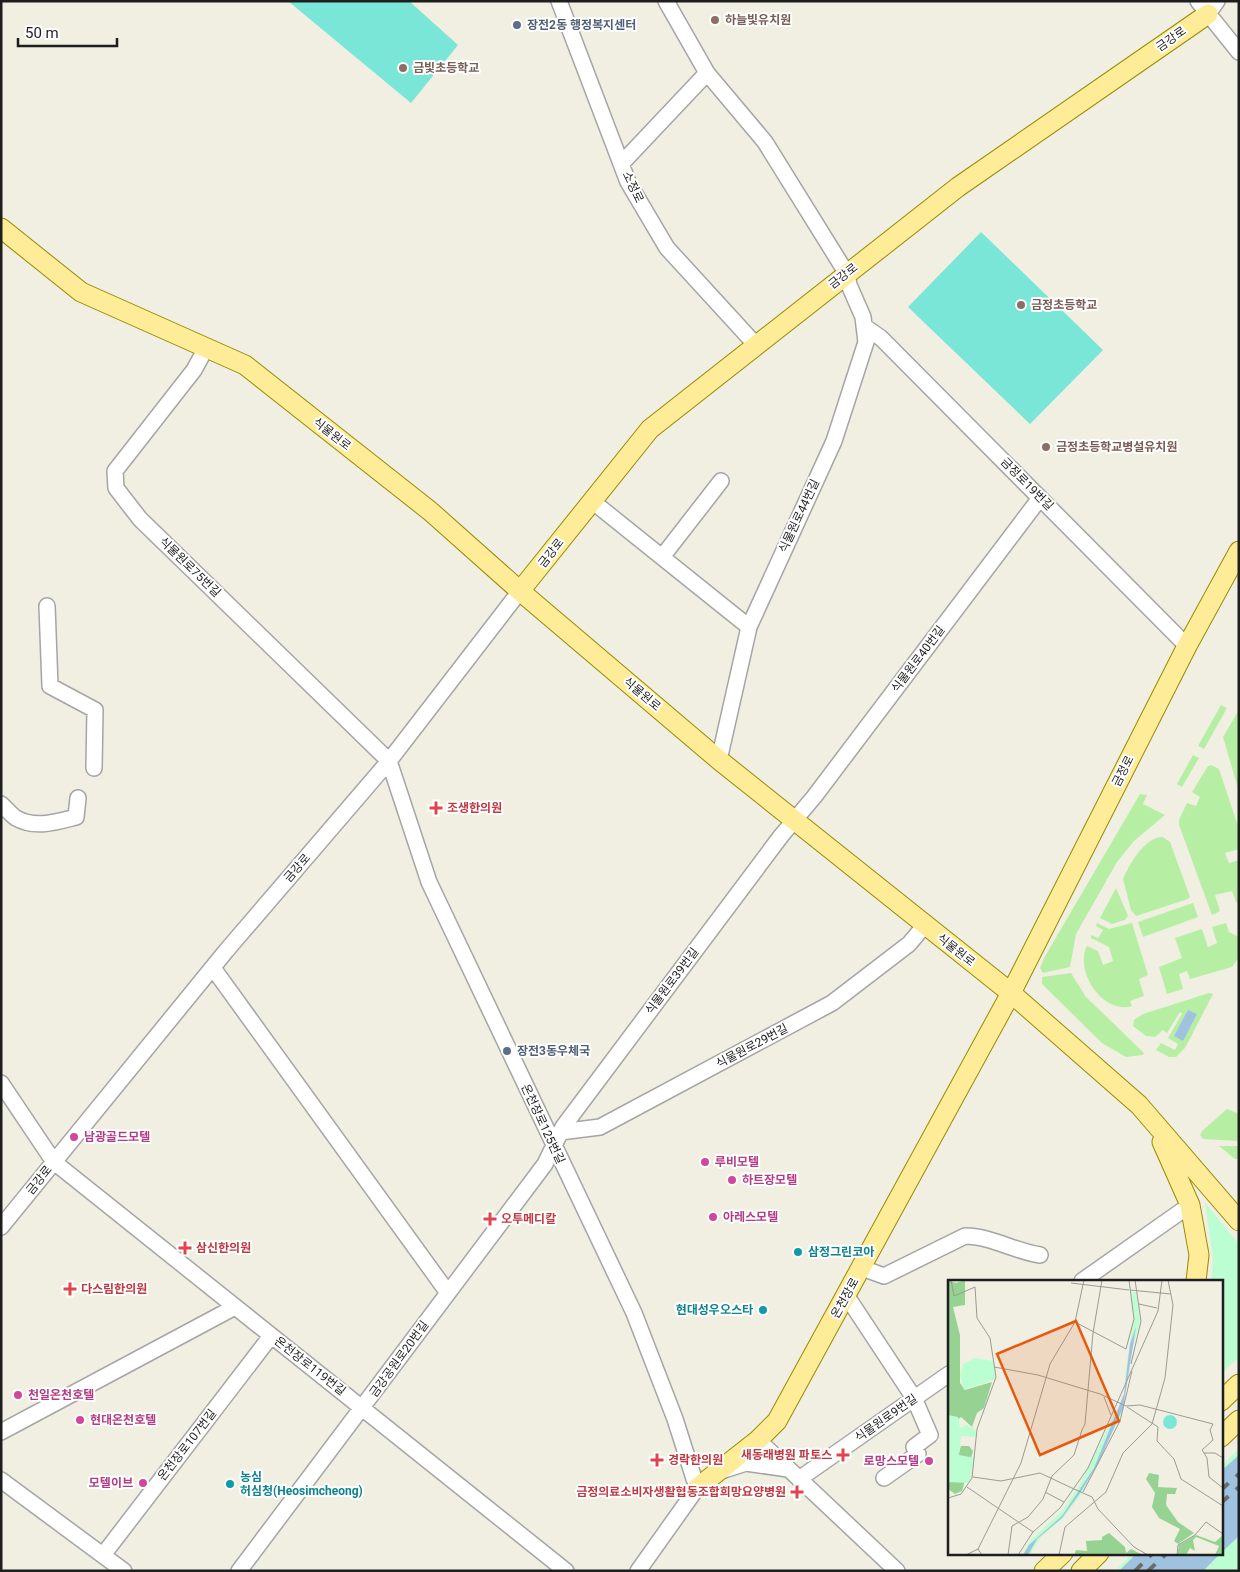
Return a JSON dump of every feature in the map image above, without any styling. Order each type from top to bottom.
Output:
[{"type":"main road","name":"금강로","points":[[520,591],[650,429],[755,344],[958,187],[1208,5]]},
{"type":"main road","name":"식물원로","points":[[1,228],[81,292],[245,365],[430,511],[520,591],[719,760],[1011,993],[1139,1105],[1239,1221]]},
{"type":"main road","name":"금정로","points":[[1011,993],[1187,646],[1239,551]]},
{"type":"main road","name":"온천장로","points":[[697,1488],[758,1440],[777,1421],[1011,993]]},
{"type":"main road","points":[[1139,1105],[1165,1147],[1190,1205],[1199,1255],[1196,1280]]},
{"type":"main road","points":[[1222,1401],[1239,1384]]},
{"type":"main road","points":[[1222,1436],[1239,1420]]},
{"type":"main road","points":[[1044,1571],[1062,1554]]},
{"type":"main road","points":[[1081,1571],[1098,1554]]},
{"type":"street","name":"소정로","points":[[559,1],[628,182],[667,248],[755,344]]},
{"type":"street","name":"식물원로44번길","points":[[666,1],[707,73],[765,142],[846,274],[862,317],[866,342],[834,441],[749,627],[719,760]]},
{"type":"street","points":[[1208,5],[1239,52]]},
{"type":"street","points":[[622,163],[707,73]]},
{"type":"street","name":"금정로19번길","points":[[864,326],[881,338],[1187,646]]},
{"type":"street","name":"식물원로75번길","points":[[206,348],[194,370],[115,471],[116,488],[140,519],[390,761]]},
{"type":"street","points":[[662,558],[721,481]]},
{"type":"street","name":"식물원로40번길","points":[[794,820],[814,797],[1040,498]]},
{"type":"street","points":[[592,502],[749,627]]},
{"type":"street","name":"금강로","points":[[1,1227],[213,968],[390,761],[520,591]]},
{"type":"street","points":[[47,606],[50,686],[95,710],[94,768]]},
{"type":"street","name":"온천장로125번길","points":[[390,761],[429,882],[557,1138],[634,1313],[658,1355],[675,1419],[697,1488]]},
{"type":"street","points":[[1,804],[15,817],[30,823],[45,825],[76,817],[78,798]]},
{"type":"street","name":"식물원로39번길","points":[[557,1138],[794,820]]},
{"type":"street","name":"식물원로29번길","points":[[557,1138],[600,1127],[832,1003],[909,944],[925,925]]},
{"type":"street","points":[[213,968],[448,1292]]},
{"type":"street","name":"온천장로119번길","points":[[1,1083],[54,1162],[566,1571]]},
{"type":"street","name":"금강공원로20번길","points":[[239,1571],[545,1164],[557,1138]]},
{"type":"street","points":[[1083,1280],[1190,1205]]},
{"type":"street","points":[[862,1268],[884,1276],[965,1236],[975,1236],[1022,1252],[1040,1254]]},
{"type":"street","points":[[846,1296],[914,1398],[930,1435],[914,1447],[918,1454],[884,1478]]},
{"type":"street","points":[[1,1432],[235,1307]]},
{"type":"street","name":"온천장로107번길","points":[[103,1555],[271,1336]]},
{"type":"street","name":"식물원로9번길","points":[[794,1474],[948,1375]]},
{"type":"street","points":[[758,1440],[897,1571]]},
{"type":"street","points":[[715,1473],[746,1463],[794,1474]]},
{"type":"street","points":[[1,1480],[124,1571]]},
{"type":"street","name":"온천장로","points":[[638,1571],[697,1488]]},
{"type":"green space","points":[[1221,705],[1227,708],[1204,749],[1198,746]]},
{"type":"green space","points":[[1239,710],[1239,792],[1223,737]]},
{"type":"green space","points":[[1193,755],[1199,758],[1182,787],[1177,784]]},
{"type":"green space","points":[[1211,765],[1219,769],[1239,829],[1239,849],[1225,853],[1229,863],[1239,860],[1239,904],[1236,902],[1232,891],[1215,895],[1220,911],[1212,915],[1179,825],[1179,820],[1187,803],[1196,806],[1200,797],[1192,792],[1208,766]]},
{"type":"green space","points":[[1140,794],[1147,795],[1143,804],[1165,815],[1134,841],[1117,862],[1076,934],[1070,967],[1043,973],[1040,968],[1044,958]]},
{"type":"green space","points":[[1163,837],[1170,842],[1190,897],[1136,916],[1131,910],[1123,879],[1138,852],[1150,841]]},
{"type":"green space","points":[[1116,888],[1128,916],[1125,920],[1112,924],[1100,918]]},
{"type":"green space","points":[[1193,903],[1198,917],[1143,937],[1138,922]]},
{"type":"green space","points":[[1097,923],[1109,929],[1132,923],[1148,975],[1139,979],[1144,996],[1130,1001],[1132,1006],[1121,1007],[1111,1004],[1094,989],[1088,978],[1084,967],[1084,956],[1087,946],[1098,951],[1103,965],[1113,961],[1109,947],[1091,938],[1091,935],[1098,938],[1103,930],[1096,926]]},
{"type":"green space","points":[[1226,923],[1229,932],[1239,937],[1239,957],[1232,967],[1190,979],[1187,971],[1179,974],[1183,989],[1167,994],[1159,967],[1182,958],[1175,938],[1202,929],[1208,947],[1217,943],[1212,927]]},
{"type":"green space","points":[[1071,973],[1086,997],[1144,1054],[1126,1057],[1102,1043],[1042,984],[1042,977]]},
{"type":"green space","points":[[1209,993],[1213,994],[1185,1048],[1176,1057],[1169,1057],[1156,1050],[1161,1043],[1175,1050],[1178,1044],[1168,1038],[1182,1014],[1180,1012],[1167,1033],[1163,1030],[1155,1037],[1146,1036],[1133,1026],[1134,1020],[1143,1014]]},
{"type":"green space","points":[[1227,1109],[1239,1114],[1239,1141],[1203,1139],[1200,1135],[1202,1131]]},
{"type":"green space","points":[[1219,1146],[1239,1146],[1239,1159],[1235,1159]]},
{"type":"green space","points":[[1205,1203],[1239,1244],[1239,1357],[1222,1373],[1222,1280],[1211,1280],[1213,1258]]},
{"type":"green space","points":[[1239,1449],[1239,1571],[1115,1571],[1132,1554],[1222,1554],[1222,1465]]},
{"type":"shaded area","name":"금빛초등학교","points":[[288,1],[409,1],[458,45],[411,103]]},
{"type":"shaded area","points":[[981,232],[1103,350],[1030,424],[908,307]]},
{"type":"shaded area","points":[[1188,1010],[1197,1014],[1183,1041],[1174,1036]]},
{"type":"shaded area","points":[[1239,1455],[1239,1536],[1222,1552],[1222,1470]]},
{"type":"shaded area","points":[[1136,1554],[1220,1554],[1203,1571],[1119,1571]]},
{"type":"railway","points":[[1222,1489],[1239,1474]]},
{"type":"railway","points":[[1222,1502],[1239,1487]]},
{"type":"railway","points":[[1135,1571],[1152,1554]]},
{"type":"railway","points":[[1148,1571],[1166,1554]]},
{"type":"place","name":"하늘빛유치원","points":[[715,20]]},
{"type":"place","name":"장전2동 행정복지센터","points":[[517,25]]},
{"type":"place","name":"금빛초등학교","points":[[403,68]]},
{"type":"place","name":"금정초등학교","points":[[1021,305]]},
{"type":"place","name":"금정초등학교병설유치원","points":[[1046,447]]},
{"type":"place","name":"조생한의원","points":[[436,808]]},
{"type":"place","name":"장전3동우체국","points":[[507,1051]]},
{"type":"place","name":"남광골드모텔","points":[[74,1137]]},
{"type":"place","name":"루비모텔","points":[[705,1162]]},
{"type":"place","name":"하트장모텔","points":[[732,1180]]},
{"type":"place","name":"아레스모텔","points":[[713,1217]]},
{"type":"place","name":"오투메디칼","points":[[490,1219]]},
{"type":"place","name":"삼신한의원","points":[[185,1248]]},
{"type":"place","name":"삼정그린코아","points":[[798,1252]]},
{"type":"place","name":"다스림한의원","points":[[70,1289]]},
{"type":"place","name":"현대성우오스타","points":[[763,1310]]},
{"type":"place","name":"천일온천호텔","points":[[18,1395]]},
{"type":"place","name":"현대온천호텔","points":[[80,1420]]},
{"type":"place","name":"새동래병원 파토스","points":[[843,1455]]},
{"type":"place","name":"경락한의원","points":[[657,1460]]},
{"type":"place","name":"로망스모텔","points":[[929,1461]]},
{"type":"place","name":"모텔이브","points":[[143,1483]]},
{"type":"place","name":"농심 허심청(Heosimcheong)","points":[[230,1484]]},
{"type":"place","name":"금정의료소비자생활협동조합희망요양병원","points":[[797,1492]]}]
